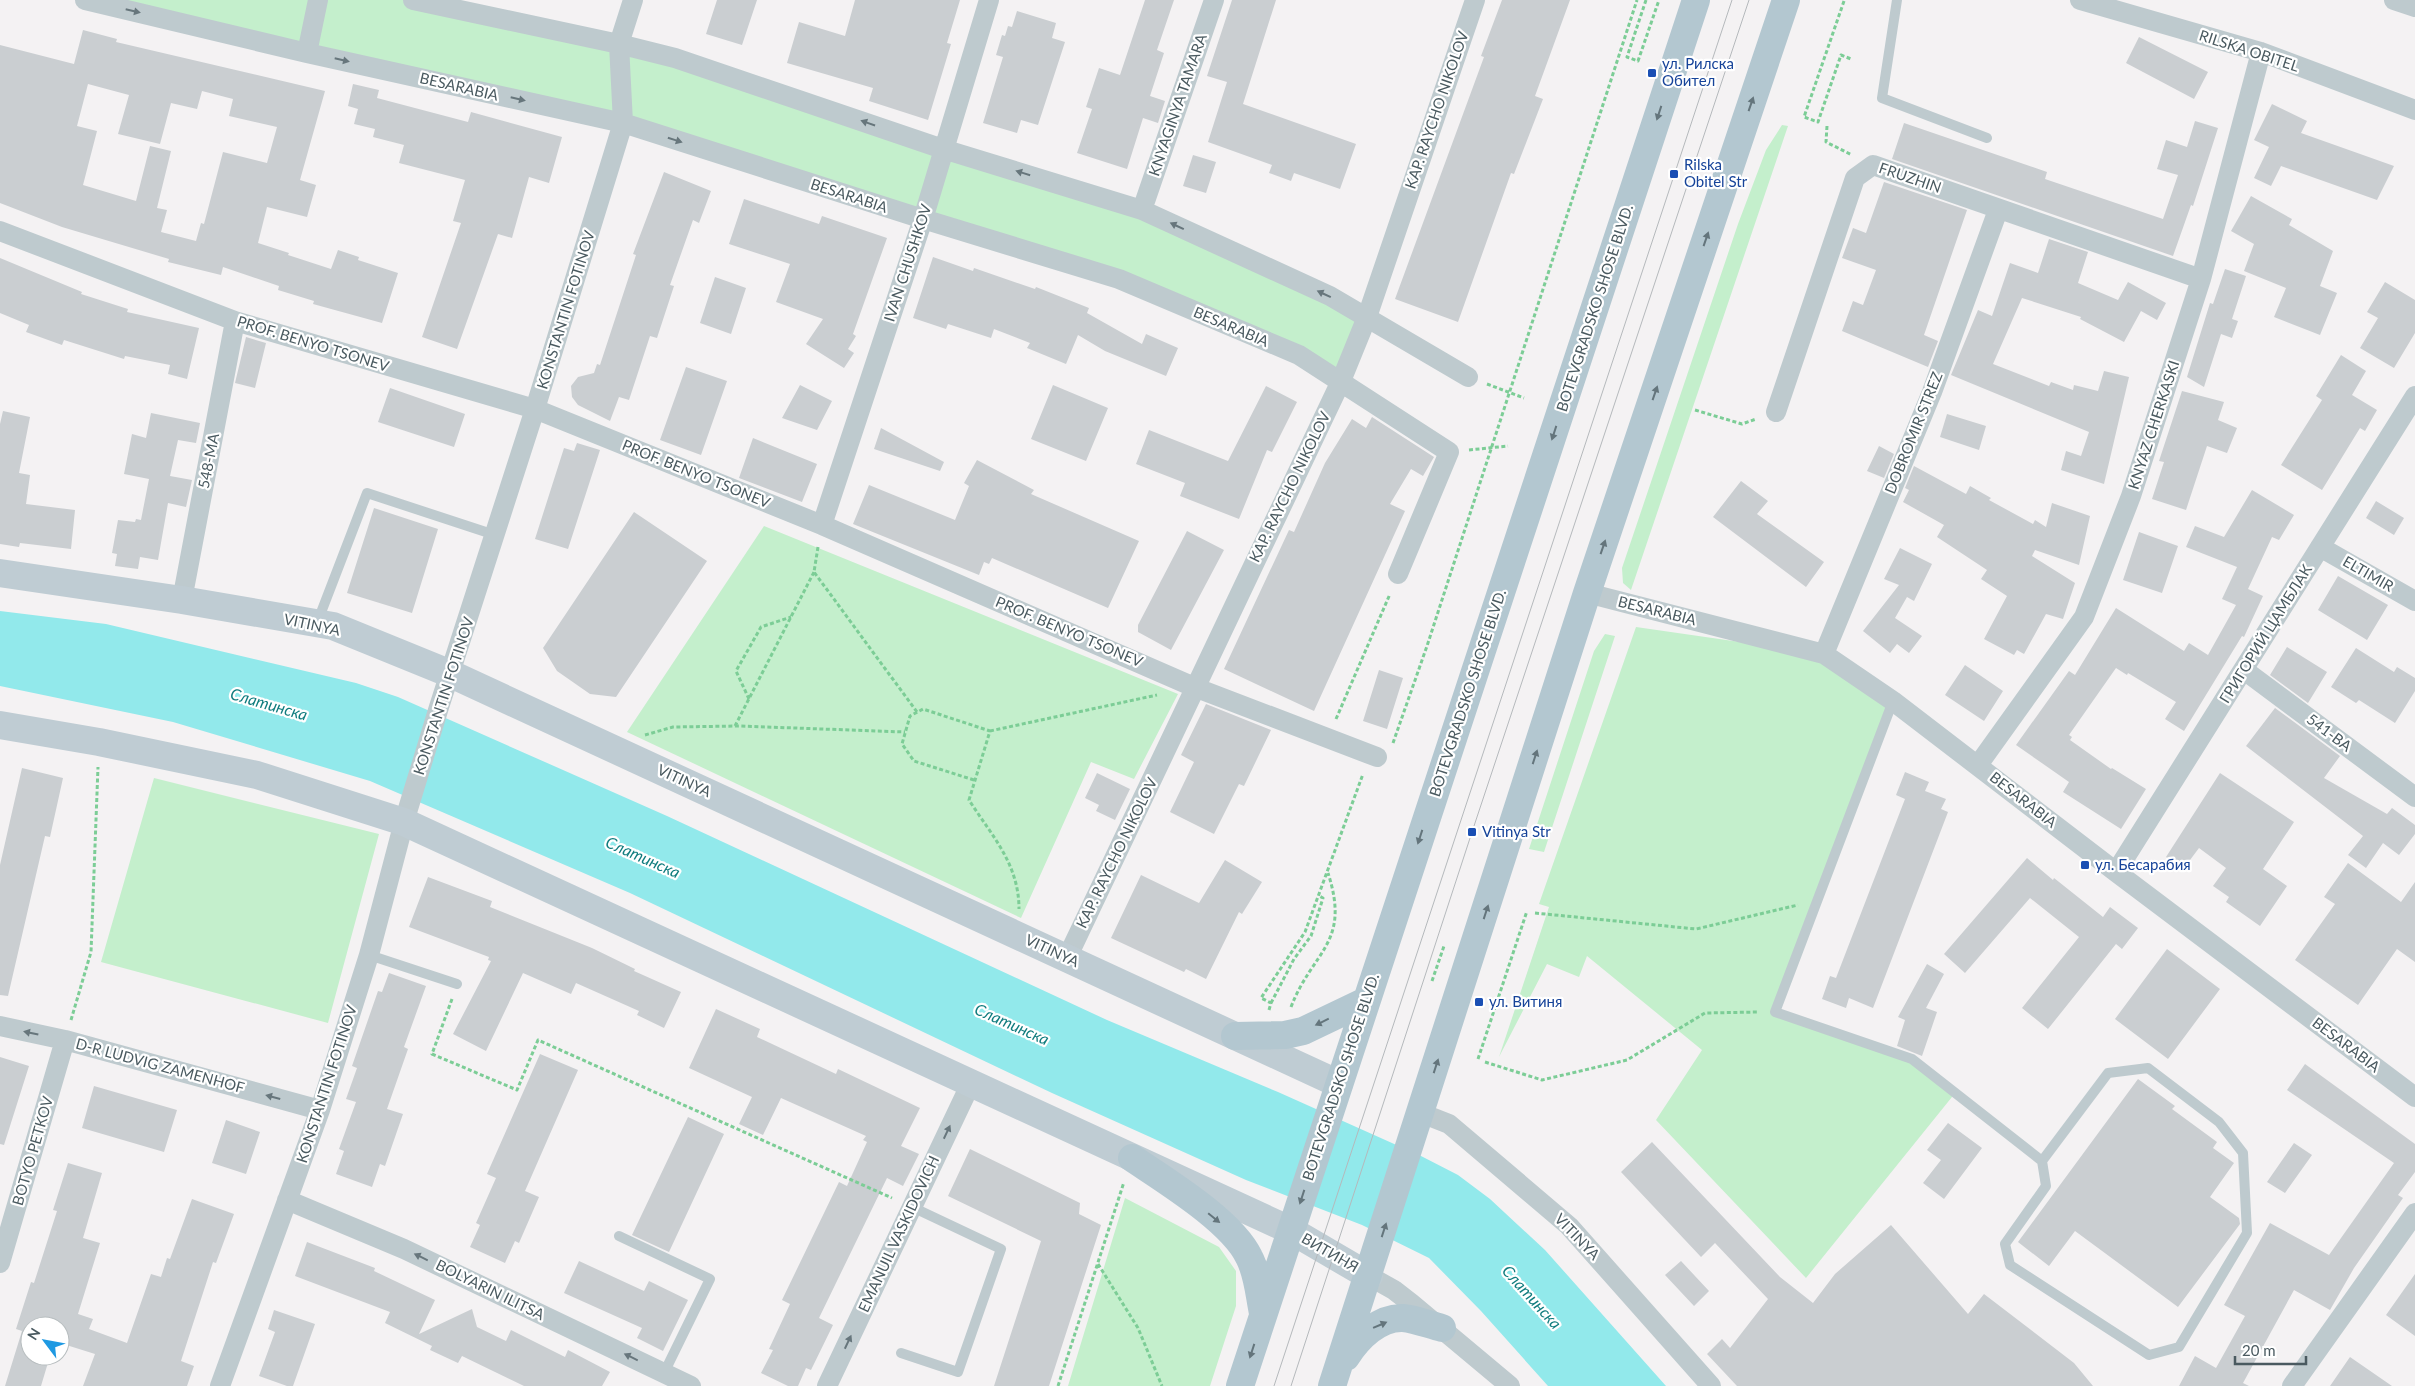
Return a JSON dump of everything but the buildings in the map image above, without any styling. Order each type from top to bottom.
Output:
[{"type":"main road","name":"BOTEVGRADSKO SHOSE BLVD.","points":[[1240,1386],[1696,0]]},
{"type":"main road","points":[[1334,1379],[1369,1276],[1588,594],[1783,11],[1795,0]]},
{"type":"main road","points":[[1235,1036],[1285,1035],[1303,1031],[1366,1001]]},
{"type":"main road","points":[[1132,1158],[1227,1228],[1245,1250],[1256,1277],[1263,1317]]},
{"type":"main road","points":[[1334,1379],[1352,1346],[1366,1331],[1402,1318],[1442,1328]]},
{"type":"street","name":"BESARABIA","points":[[85,0],[307,53],[623,123],[923,220],[1119,279],[1299,356],[1341,381],[1449,452]]},
{"type":"street","points":[[307,53],[318,0]]},
{"type":"street","points":[[413,0],[619,44],[675,58],[943,149],[1142,210],[1330,296],[1468,377]]},
{"type":"street","name":"IVAN CHUSHKOV","points":[[822,525],[923,220],[989,0]]},
{"type":"street","name":"KNYAGINYA TAMARA","points":[[1142,210],[1214,0]]},
{"type":"street","name":"KAP. RAYCHO NIKOLOV","points":[[1067,958],[1148,790],[1194,687],[1341,381],[1367,318],[1475,0]]},
{"type":"street","name":"RILSKA OBITEL","points":[[2080,0],[2261,52],[2415,110]]},
{"type":"street","points":[[2394,0],[2415,7]]},
{"type":"street","name":"KONSTANTIN FOTINOV","points":[[220,1386],[320,1110],[369,955],[406,814],[535,409],[623,123],[619,44],[634,2]]},
{"type":"street","name":"KNYAZ CHERKASKI","points":[[1978,766],[2084,617],[2131,496],[2202,279],[2261,52]]},
{"type":"street","name":"FRUZHIN","points":[[1776,412],[1855,178],[1873,165],[1998,210],[2202,279]]},
{"type":"street","name":"DOBROMIR STREZ","points":[[1824,654],[1932,392],[1998,210]]},
{"type":"street","name":"PROF. BENYO TSONEV","points":[[0,231],[235,321],[535,409],[822,525],[1194,687],[1377,757]]},
{"type":"street","name":"548-МА","points":[[182,600],[235,321]]},
{"type":"street","name":"ГРИГОРИЙ ЦАМБЛАК","points":[[2116,872],[2415,396]]},
{"type":"street","points":[[1398,574],[1449,452]]},
{"type":"street","name":"ELTIMIR","points":[[2320,547],[2415,601]]},
{"type":"street","name":"VITINYA","points":[[0,573],[182,600],[333,626],[451,674],[1339,1084]]},
{"type":"street","name":"BESARABIA","points":[[1588,594],[1824,654],[1893,701],[2116,872],[2415,1096]]},
{"type":"street","name":"541-ВА","points":[[2244,670],[2415,797]]},
{"type":"street","points":[[0,725],[99,742],[257,775],[406,814],[970,1083],[1292,1231]]},
{"type":"street","name":"D-R LUDVIG ZAMENHOF","points":[[0,1026],[65,1040],[320,1110]]},
{"type":"street","name":"BOTYO PETKOV","points":[[0,1263],[65,1040]]},
{"type":"street","name":"EMANUIL VASKIDOVICH","points":[[827,1386],[970,1083]]},
{"type":"street","name":"VITINYA","points":[[1421,1113],[1449,1124],[1568,1226],[1711,1386]]},
{"type":"street","name":"BOLYARIN ILITSA","points":[[287,1200],[404,1249],[691,1386]]},
{"type":"street","points":[[2292,1386],[2415,1213]]},
{"type":"street","name":"ВИТИНЯ","points":[[1292,1231],[1369,1276]]},
{"type":"street","points":[[1369,1276],[1394,1290],[1510,1386]]},
{"type":"lane","points":[[1897,0],[1882,98],[1987,138]]},
{"type":"lane","points":[[317,624],[367,493],[495,535]]},
{"type":"lane","points":[[1893,701],[1775,1012],[1912,1059],[2042,1161],[2046,1186],[2005,1244],[2010,1265],[2149,1355],[2179,1347],[2247,1233],[2243,1153],[2219,1122],[2148,1068],[2108,1074],[2042,1161]]},
{"type":"lane","points":[[369,955],[457,984]]},
{"type":"lane","points":[[901,1353],[958,1372],[1000,1249],[912,1207]]},
{"type":"lane","points":[[619,1236],[710,1279],[664,1373]]},
{"type":"path","points":[[1271,1003],[1261,998],[1305,932],[1364,772],[1394,742],[1637,0]]},
{"type":"path","points":[[1646,0],[1627,57],[1638,61],[1659,0]]},
{"type":"path","points":[[1844,1],[1804,117],[1818,122],[1841,55],[1851,59]]},
{"type":"path","points":[[1827,126],[1826,142],[1873,165]]},
{"type":"path","points":[[1499,389],[1524,398]]},
{"type":"path","points":[[1695,410],[1742,424],[1776,412]]},
{"type":"path","points":[[1449,452],[1508,446]]},
{"type":"path","points":[[735,726],[814,572],[822,525]]},
{"type":"path","points":[[814,572],[917,712]]},
{"type":"path","points":[[1328,738],[1398,574]]},
{"type":"path","points":[[749,699],[736,671],[761,627],[792,617]]},
{"type":"path","points":[[974,780],[914,761],[902,744],[910,716],[923,709],[990,731],[1194,687]]},
{"type":"path","points":[[615,750],[629,739],[673,727],[735,726],[905,732]]},
{"type":"path","points":[[990,731],[968,800],[1013,868],[1019,891],[1019,918],[1014,934]]},
{"type":"path","points":[[65,1040],[91,952],[99,742]]},
{"type":"path","points":[[1289,1014],[1298,989],[1318,962],[1333,934],[1336,896],[1328,872]]},
{"type":"path","points":[[1275,1013],[1268,1013],[1271,1003],[1294,959],[1311,936],[1323,898],[1318,896]]},
{"type":"path","points":[[1534,913],[1696,929],[1818,900]]},
{"type":"path","points":[[1478,1059],[1527,911]]},
{"type":"path","points":[[1432,981],[1447,937]]},
{"type":"path","points":[[457,984],[432,1054],[517,1090],[538,1040],[912,1207]]},
{"type":"path","points":[[1485,1062],[1542,1080],[1627,1060],[1705,1013],[1775,1012]]},
{"type":"path","points":[[1058,1386],[1132,1158]]},
{"type":"path","points":[[1098,1264],[1138,1328],[1162,1386]]},
{"type":"green space","points":[[85,0],[413,0],[619,44],[1142,210],[1367,317],[1341,381],[1119,279],[623,123]]},
{"type":"green space","points":[[1782,125],[1788,126],[1631,590],[1623,583],[1622,568],[1738,224],[1766,150]]},
{"type":"green space","points":[[764,526],[1178,694],[1134,779],[1091,762],[1021,918],[627,732]]},
{"type":"green space","points":[[1636,627],[1824,654],[1893,701],[1775,1012],[1912,1059],[1956,1092],[1806,1278],[1656,1120],[1702,1050],[1587,956],[1579,977],[1547,964],[1499,1057],[1549,907],[1539,904]]},
{"type":"green space","points":[[1605,634],[1615,636],[1544,852],[1529,849],[1594,651]]},
{"type":"green space","points":[[154,778],[379,834],[328,1023],[101,962]]},
{"type":"green space","points":[[1125,1198],[1219,1247],[1236,1271],[1236,1306],[1210,1386],[1068,1386]]},
{"type":"water","name":"Слатинска","points":[[0,611],[106,624],[356,683],[398,697],[667,816],[1107,1020],[1278,1092],[1421,1156],[1458,1175],[1490,1199],[1545,1250],[1666,1386],[1548,1386],[1481,1311],[1429,1258],[1362,1225],[1246,1180],[1052,1093],[630,893],[370,781],[173,722],[0,686]]},
{"type":"tram line","points":[[1274,1386],[1732,0]]},
{"type":"tram line","points":[[1291,1386],[1472,832],[1749,0]]},
{"type":"place","name":"ул. Рилска Обител","points":[[1652,73]]},
{"type":"place","name":"Rilska Obitel Str","points":[[1674,174]]},
{"type":"place","name":"Vitinya Str","points":[[1472,832]]},
{"type":"place","name":"ул. Бесарабия","points":[[2085,865]]},
{"type":"place","name":"ул. Витиня","points":[[1479,1002]]}]
